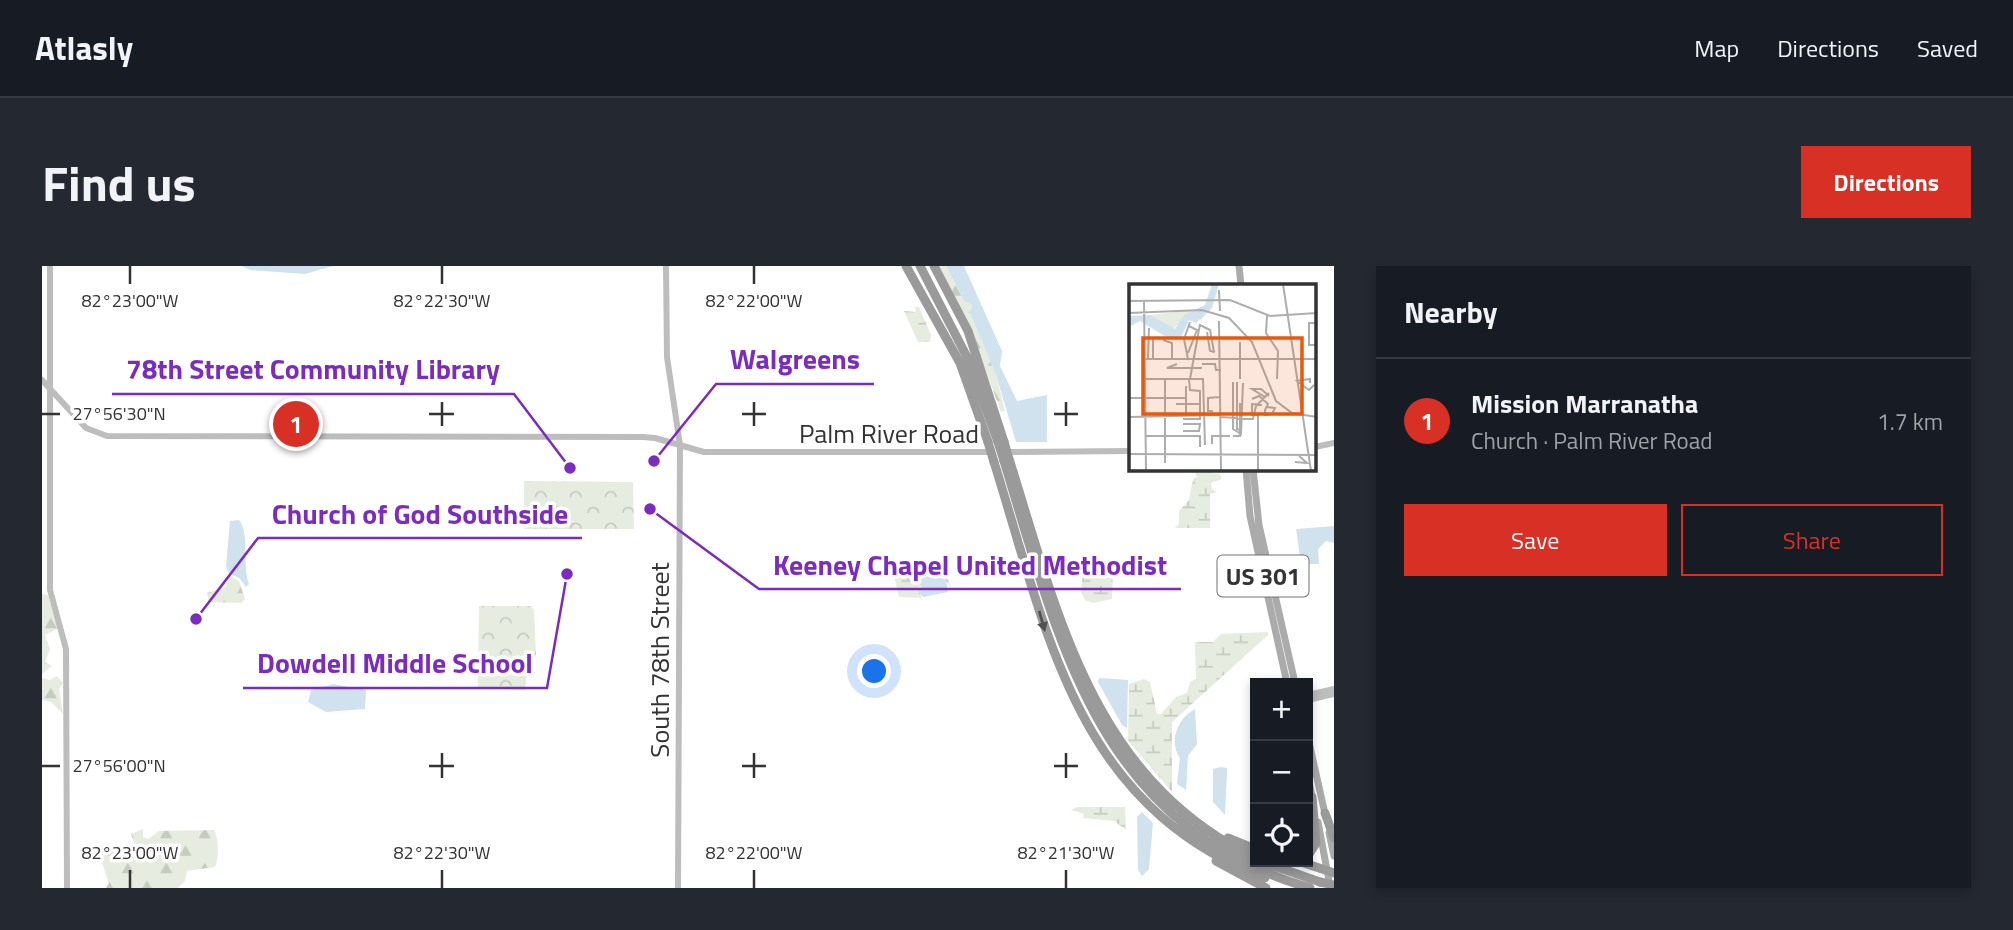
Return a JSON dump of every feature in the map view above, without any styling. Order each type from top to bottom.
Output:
[{"type":"highway","points":[[908,266],[955,345],[974,398],[997,442]]},
{"type":"highway","points":[[920,266],[964,349],[997,442],[1057,634],[1077,683],[1116,750],[1188,833],[1219,863],[1266,888]]},
{"type":"highway","points":[[926,266],[949,305],[984,377]]},
{"type":"highway","points":[[934,266],[961,317],[984,377],[997,442],[1044,629],[1060,671],[1110,751],[1164,804],[1272,875]]},
{"type":"highway","points":[[1164,804],[1250,846]]},
{"type":"highway","points":[[1313,808],[1316,843],[1313,848]]},
{"type":"highway","points":[[1325,814],[1334,838]]},
{"type":"highway","points":[[1190,816],[1219,838],[1250,855]]},
{"type":"highway","points":[[1188,833],[1272,875],[1310,888]]},
{"type":"highway","points":[[1188,833],[1235,865],[1292,888]]},
{"type":"highway","points":[[1285,867],[1330,877]]},
{"type":"highway","points":[[1311,867],[1330,877]]},
{"type":"main road","points":[[1238,266],[1240,284]]},
{"type":"main road","name":"US 301","points":[[1246,471],[1250,516],[1286,678]]},
{"type":"main road","name":"US 301","points":[[1253,471],[1257,515],[1294,678]]},
{"type":"main road","points":[[1309,741],[1334,856]]},
{"type":"main road","points":[[1313,801],[1330,877]]},
{"type":"street","points":[[50,266],[50,590],[66,649],[67,888]]},
{"type":"street","name":"South 78th Street","points":[[666,266],[668,369],[680,445],[678,888]]},
{"type":"street","name":"Palm River Road","points":[[42,380],[86,428],[107,436],[638,437],[655,438],[704,452],[1129,451]]},
{"type":"street","points":[[1316,447],[1334,443]]},
{"type":"street","points":[[1313,696],[1334,691]]},
{"type":"green space","points":[[939,266],[946,266],[964,301],[972,305],[970,313],[996,375],[1005,411],[1001,412],[969,325]]},
{"type":"green space","points":[[915,307],[919,307],[931,335],[930,342],[918,342],[904,311],[916,312]]},
{"type":"green space","points":[[1195,471],[1212,471],[1220,474],[1222,479],[1211,483],[1212,489],[1217,492],[1210,494],[1210,528],[1175,528],[1179,524],[1179,511],[1189,500],[1193,479],[1197,477]]},
{"type":"green space","points":[[524,481],[633,482],[634,529],[524,529]]},
{"type":"green space","points":[[901,565],[904,574],[943,574],[947,576],[951,588],[944,578],[926,576],[917,580],[922,586],[918,588],[922,598],[899,597],[892,567]]},
{"type":"green space","points":[[1107,567],[1113,571],[1112,599],[1093,603],[1085,600],[1081,592],[1083,572]]},
{"type":"green space","points":[[229,575],[239,581],[245,599],[241,603],[209,602],[207,593],[226,587]]},
{"type":"green space","points":[[42,594],[48,595],[59,628],[45,635],[50,649],[45,662],[52,666],[42,674]]},
{"type":"green space","points":[[479,606],[531,606],[534,610],[536,655],[527,675],[525,690],[478,688]]},
{"type":"green space","points":[[1268,632],[1268,635],[1172,722],[1172,792],[1128,741],[1129,684],[1144,679],[1150,682],[1157,714],[1161,714],[1176,697],[1187,693],[1190,682],[1196,679],[1195,642],[1213,642],[1221,634]]},
{"type":"green space","points":[[57,676],[63,683],[59,689],[63,714],[51,702],[42,700],[42,678],[50,680]]},
{"type":"green space","points":[[1077,807],[1125,807],[1126,830],[1114,821],[1083,818],[1084,814],[1071,810]]},
{"type":"green space","points":[[143,829],[143,837],[148,839],[159,831],[214,830],[218,849],[215,867],[187,871],[185,881],[178,888],[106,888],[109,883],[102,863],[107,849],[131,849],[135,846],[131,834]]},
{"type":"water","points":[[242,266],[333,266],[305,274],[250,270]]},
{"type":"water","points":[[946,266],[964,266],[1002,351],[1000,366],[1017,401],[1047,395],[1047,442],[1016,442],[996,375],[970,313],[972,305],[964,301]]},
{"type":"water","points":[[239,520],[245,541],[249,584],[246,587],[240,579],[228,572],[226,566],[230,521]]},
{"type":"water","points":[[1334,526],[1334,543],[1326,541],[1318,549],[1319,564],[1301,564],[1296,529]]},
{"type":"water","points":[[926,576],[946,579],[948,592],[923,597],[918,591],[922,586],[917,581]]},
{"type":"water","points":[[1099,678],[1128,680],[1127,728],[1122,725],[1098,682]]},
{"type":"water","points":[[333,684],[366,690],[365,709],[326,712],[308,702],[311,690]]},
{"type":"water","points":[[1195,709],[1197,744],[1188,756],[1186,790],[1177,784],[1180,758],[1175,737],[1184,718]]},
{"type":"water","points":[[1227,768],[1225,815],[1213,802],[1213,769]]},
{"type":"water","points":[[1142,812],[1153,823],[1149,869],[1142,876],[1138,870],[1137,817]]},
{"type":"place","name":"Mission Marranatha","points":[[296,424]]},
{"type":"place","name":"Walgreens","points":[[654,461]]},
{"type":"place","name":"78th Street Community Library","points":[[570,468]]},
{"type":"place","name":"Keeney Chapel United Methodist","points":[[650,509]]},
{"type":"place","name":"Dowdell Middle School","points":[[567,574]]},
{"type":"place","name":"Church of God Southside","points":[[196,619]]}]
